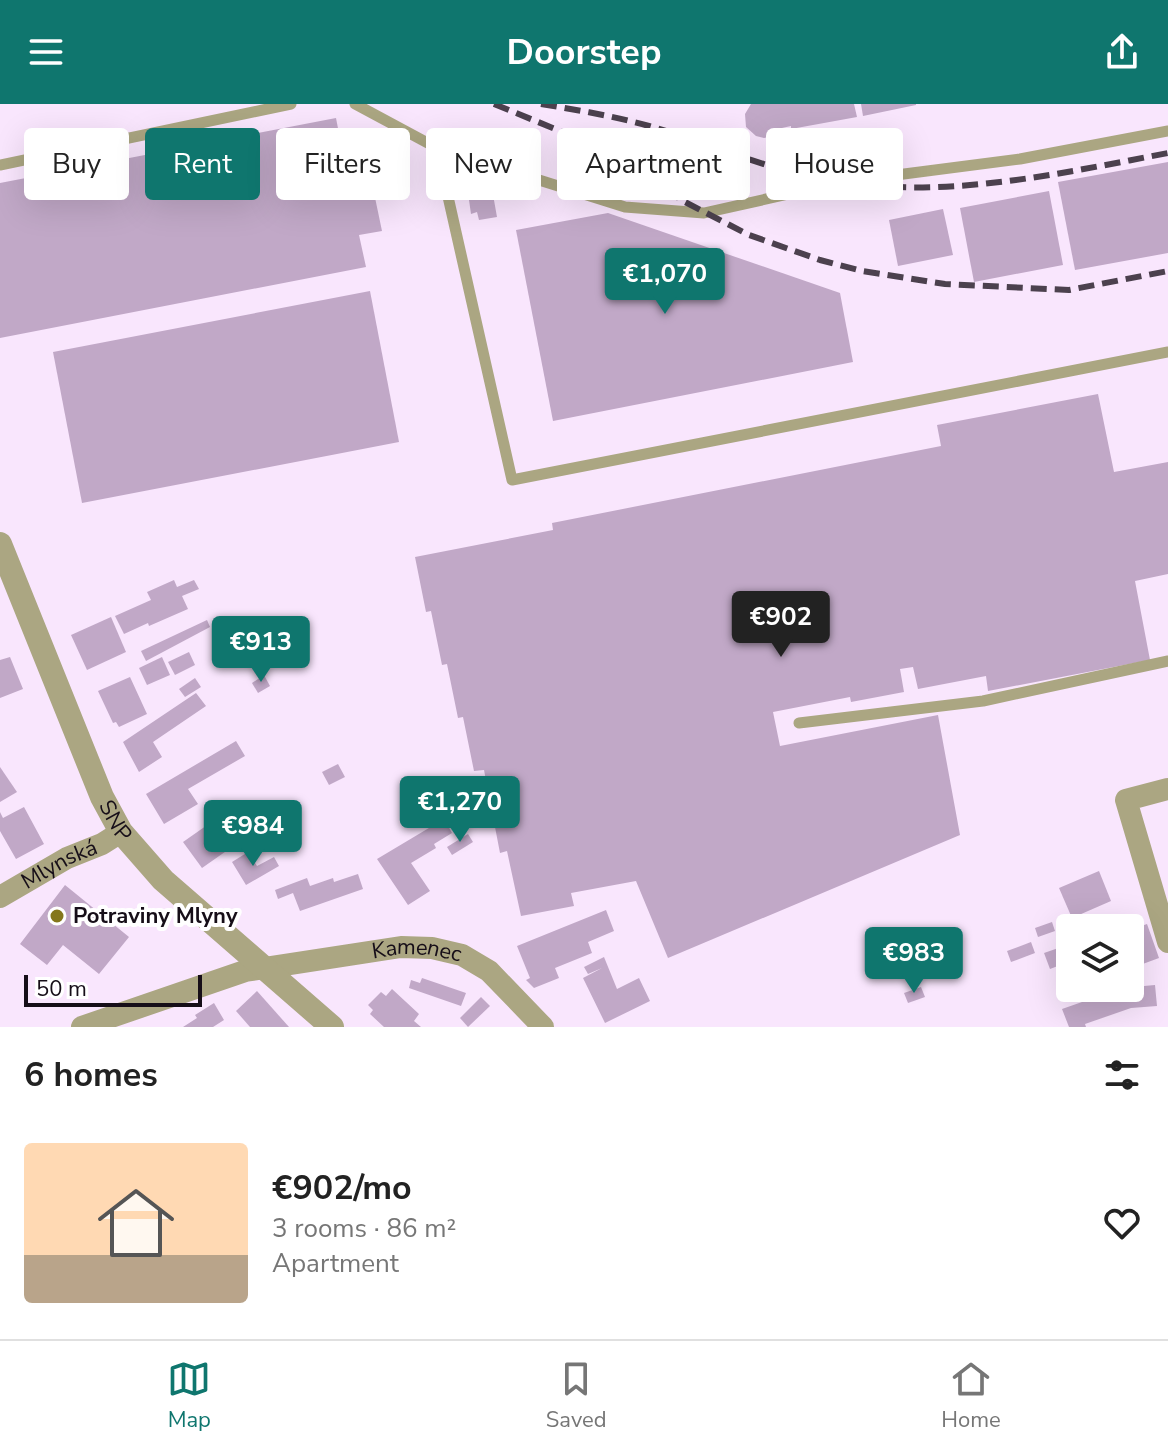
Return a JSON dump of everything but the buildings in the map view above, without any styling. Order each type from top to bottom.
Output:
[{"type":"street","name":"SNP","points":[[0,544],[96,784],[121,832],[163,880],[332,1027]]},
{"type":"street","points":[[1168,789],[1126,800],[1168,942]]},
{"type":"street","name":"Mlynská","points":[[0,897],[67,858],[102,844],[121,832]]},
{"type":"street","name":"Kamenec","points":[[82,1027],[264,966],[401,947],[432,948],[462,955],[489,971],[543,1027]]},
{"type":"lane","points":[[0,165],[264,106],[291,104]]},
{"type":"lane","points":[[355,104],[426,142]]},
{"type":"lane","points":[[541,181],[625,207],[704,213],[842,182],[1020,159],[1168,131]]},
{"type":"lane","points":[[449,200],[512,480],[1168,352]]},
{"type":"lane","points":[[799,723],[983,701],[1168,661]]},
{"type":"railway","points":[[494,104],[592,144],[685,202],[749,235],[862,271],[945,284],[1069,290],[1168,271]]},
{"type":"railway","points":[[541,104],[636,122],[775,167],[862,185],[906,187],[994,183],[1168,153]]},
{"type":"place","name":"Potraviny Mlyny","points":[[57,916]]}]
